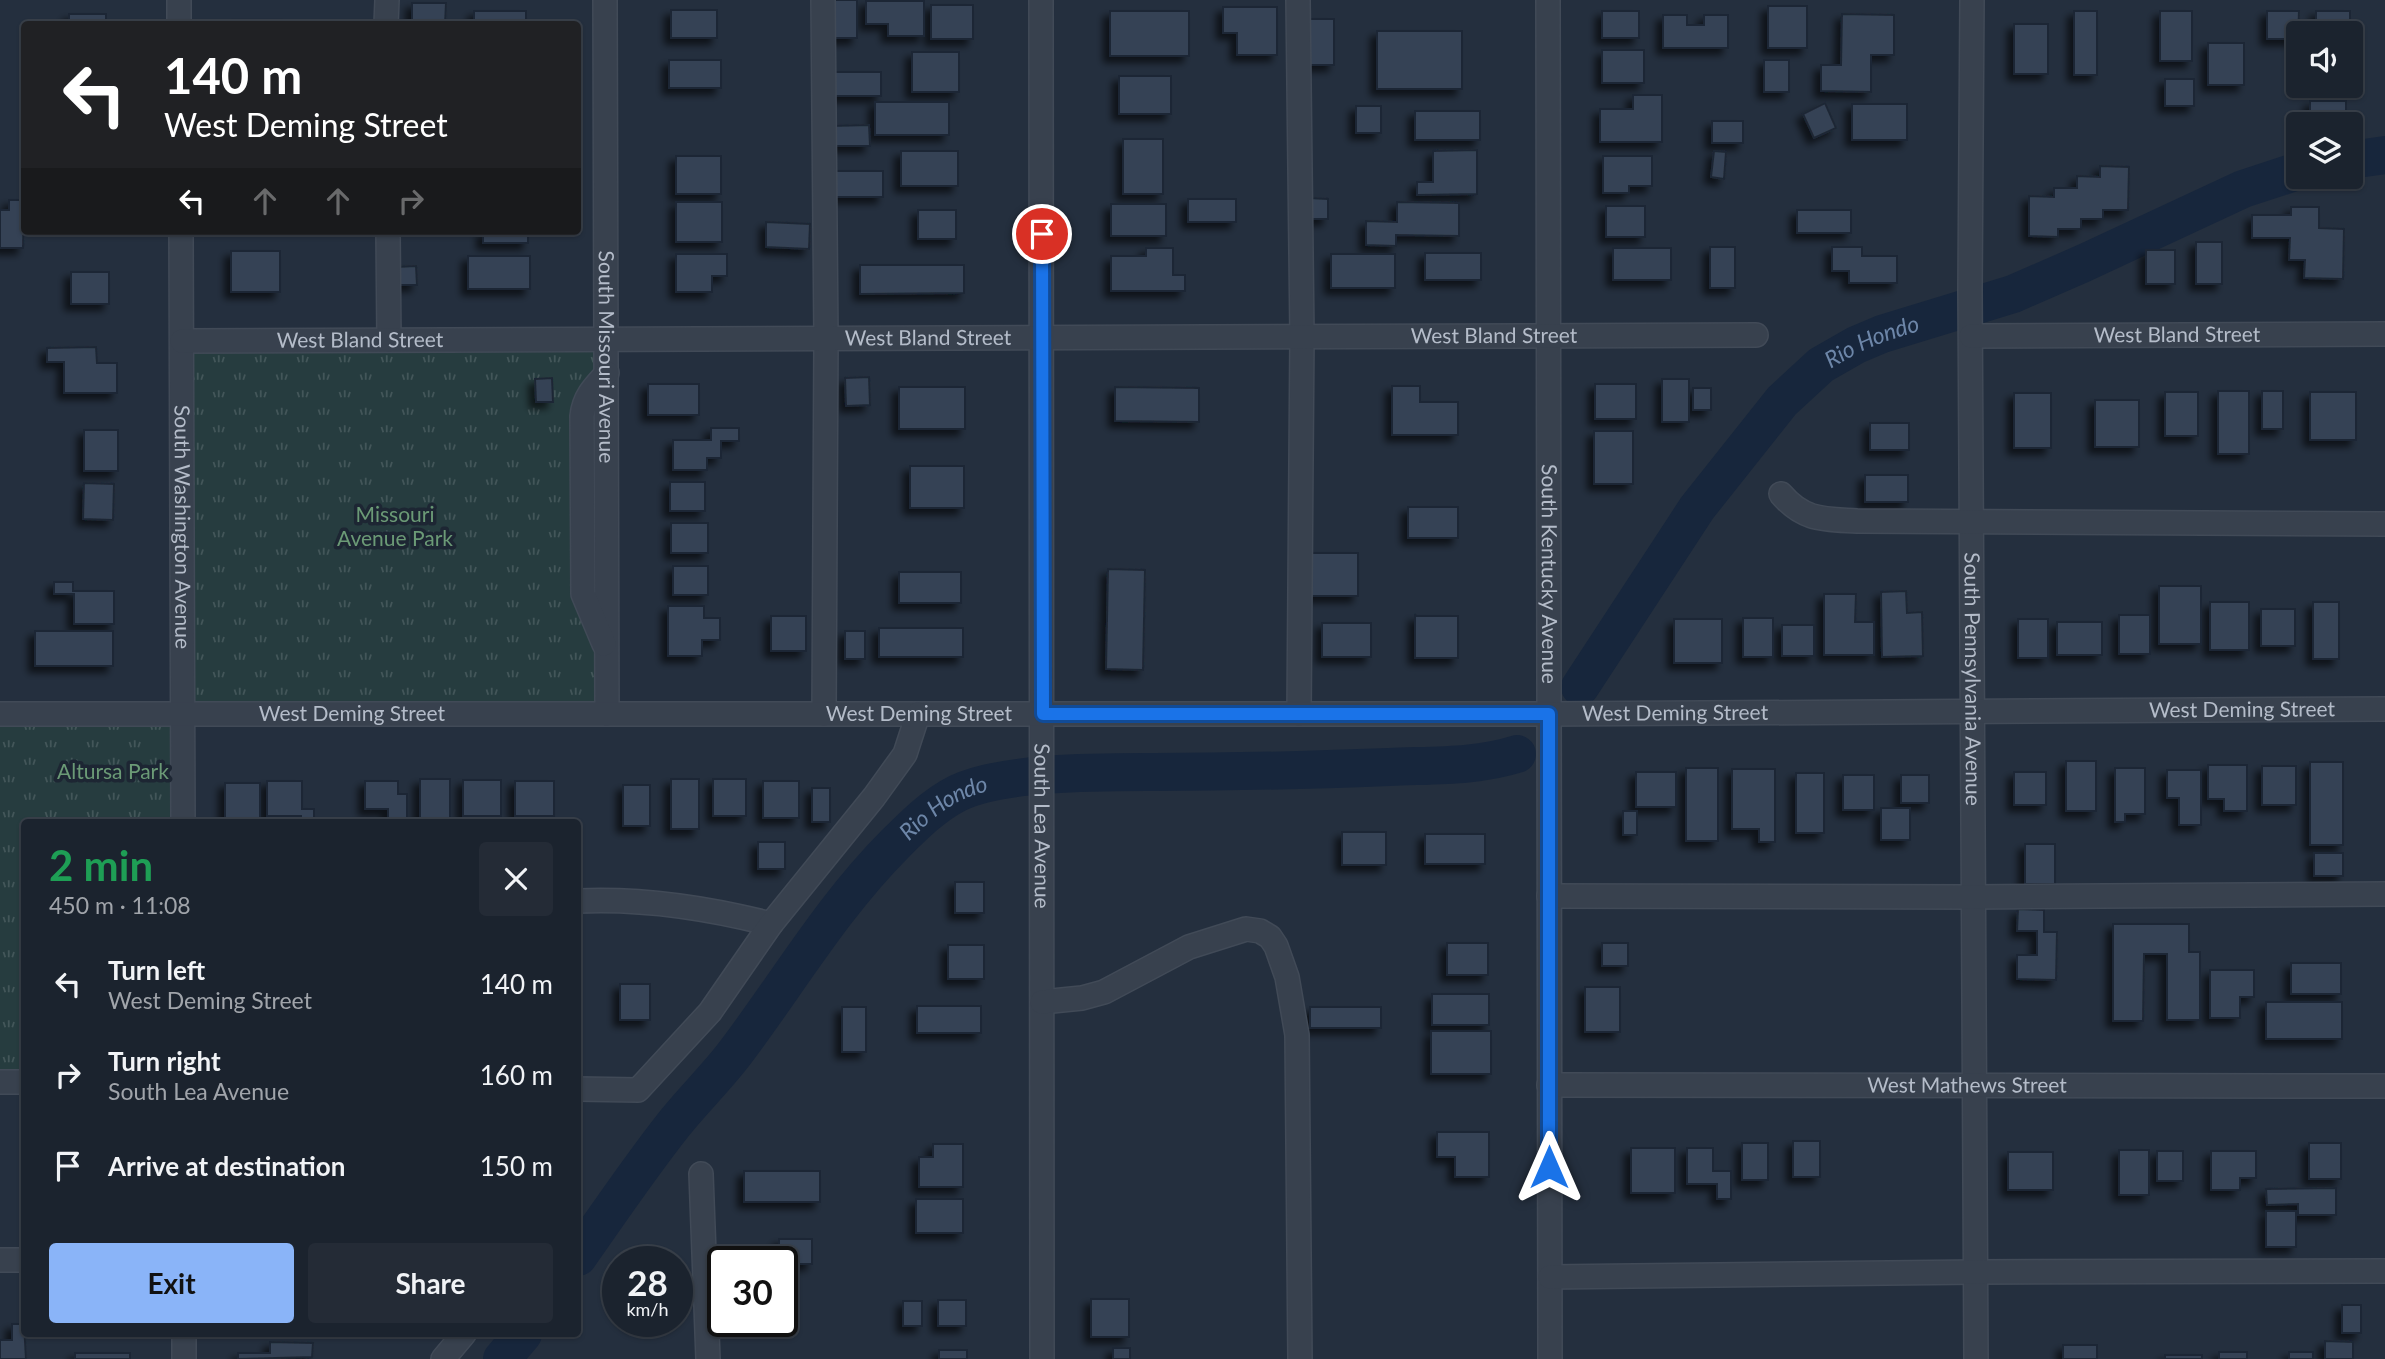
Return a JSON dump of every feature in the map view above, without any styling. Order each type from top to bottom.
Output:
[{"type":"street","points":[[179,0],[180,21]]},
{"type":"street","points":[[386,21],[387,0]]},
{"type":"street","name":"South Missouri Avenue","points":[[606,0],[607,714]]},
{"type":"street","points":[[823,0],[826,339],[824,714]]},
{"type":"street","name":"South Lea Avenue","points":[[1041,0],[1042,1359]]},
{"type":"street","points":[[1298,0],[1302,336],[1300,714]]},
{"type":"street","name":"South Kentucky Avenue","points":[[1548,0],[1550,1359]]},
{"type":"street","name":"South Pennsylvania Avenue","points":[[1972,0],[1970,290],[1976,1359]]},
{"type":"street","name":"South Washington Avenue","points":[[181,235],[183,819]]},
{"type":"street","points":[[388,235],[389,340]]},
{"type":"street","name":"West Bland Street","points":[[1971,336],[2385,334]]},
{"type":"street","name":"West Bland Street","points":[[182,341],[1756,335]]},
{"type":"street","points":[[1781,494],[1792,507],[1807,515],[1826,520],[2385,524]]},
{"type":"street","name":"West Deming Street","points":[[0,714],[1549,714],[2385,709]]},
{"type":"street","points":[[581,1089],[638,1090],[710,1012],[771,924],[874,797],[905,754],[918,714]]},
{"type":"street","points":[[1549,896],[2385,894]]},
{"type":"street","points":[[581,901],[692,907],[771,924]]},
{"type":"street","points":[[1042,1002],[1082,998],[1104,992],[1189,947],[1246,929],[1260,931],[1270,937],[1276,946],[1286,977],[1297,1035],[1300,1359]]},
{"type":"street","points":[[0,1082],[21,1082]]},
{"type":"street","name":"West Mathews Street","points":[[1549,1085],[2385,1086]]},
{"type":"street","points":[[701,1174],[708,1359]]},
{"type":"street","points":[[0,1260],[21,1260]]},
{"type":"street","points":[[1550,1277],[1976,1272],[2385,1272]]},
{"type":"street","points":[[184,1337],[184,1359]]},
{"type":"street","points":[[443,1359],[461,1337]]},
{"type":"green space","name":"Missouri Avenue Park","points":[[607,339],[607,714],[182,714],[182,341]]},
{"type":"green space","name":"Altursa Park","points":[[172,723],[172,819],[21,819],[21,1072],[0,1072],[0,724]]},
{"type":"building","points":[[827,0],[857,0],[857,38],[827,38]]},
{"type":"building","points":[[866,1],[924,1],[924,36],[888,36],[888,24],[866,24]]},
{"type":"building","points":[[412,3],[446,3],[445,21],[412,21]]},
{"type":"building","points":[[931,5],[973,5],[973,39],[931,39]]},
{"type":"building","points":[[1768,6],[1807,6],[1807,48],[1768,48]]},
{"type":"building","points":[[1223,7],[1277,7],[1277,55],[1237,55],[1237,33],[1223,33]]},
{"type":"building","points":[[671,10],[717,10],[717,38],[671,38]]},
{"type":"building","points":[[474,11],[526,11],[526,21],[474,21]]},
{"type":"building","points":[[1110,11],[1189,11],[1189,56],[1110,56]]},
{"type":"building","points":[[1602,11],[1639,11],[1639,38],[1602,38]]},
{"type":"building","points":[[2074,11],[2097,11],[2097,75],[2074,75]]},
{"type":"building","points":[[2160,11],[2192,11],[2192,61],[2160,61]]},
{"type":"building","points":[[2267,11],[2299,11],[2299,21],[2286,21],[2286,39],[2267,39]]},
{"type":"building","points":[[2316,11],[2350,11],[2350,21],[2316,21]]},
{"type":"building","points":[[69,14],[106,14],[106,21],[69,21]]},
{"type":"building","points":[[1842,14],[1894,15],[1894,55],[1871,55],[1871,92],[1821,91],[1821,65],[1841,65]]},
{"type":"building","points":[[1663,15],[1687,15],[1687,25],[1704,25],[1704,15],[1728,15],[1728,48],[1663,48]]},
{"type":"building","points":[[1304,19],[1334,19],[1334,65],[1304,65]]},
{"type":"building","points":[[237,20],[289,20],[289,21]]},
{"type":"building","points":[[2014,24],[2048,24],[2048,74],[2014,74]]},
{"type":"building","points":[[1377,31],[1462,31],[1462,89],[1377,89]]},
{"type":"building","points":[[2208,43],[2244,43],[2244,85],[2208,85]]},
{"type":"building","points":[[1602,50],[1644,50],[1644,83],[1602,83]]},
{"type":"building","points":[[912,52],[959,52],[959,92],[912,92]]},
{"type":"building","points":[[669,60],[721,60],[721,88],[669,88]]},
{"type":"building","points":[[1764,60],[1789,60],[1789,92],[1764,92]]},
{"type":"building","points":[[829,72],[881,72],[881,96],[829,96]]},
{"type":"building","points":[[1119,76],[1171,76],[1171,114],[1119,114]]},
{"type":"building","points":[[2165,79],[2194,79],[2194,106],[2165,106]]},
{"type":"building","points":[[1633,95],[1662,95],[1662,142],[1600,142],[1600,109],[1633,109]]},
{"type":"building","points":[[2310,101],[2346,101],[2346,112],[2310,112]]},
{"type":"building","points":[[875,102],[949,102],[949,135],[875,135]]},
{"type":"building","points":[[1825,103],[1836,128],[1814,138],[1803,114]]},
{"type":"building","points":[[1852,104],[1907,104],[1907,140],[1852,140]]},
{"type":"building","points":[[1356,106],[1381,106],[1381,133],[1356,133]]},
{"type":"building","points":[[1415,111],[1480,111],[1480,140],[1415,140]]},
{"type":"building","points":[[1712,121],[1743,121],[1743,143],[1712,143]]},
{"type":"building","points":[[869,125],[870,146],[831,146],[831,126]]},
{"type":"building","points":[[1123,139],[1163,139],[1163,194],[1123,194]]},
{"type":"building","points":[[1477,150],[1477,194],[1417,195],[1417,182],[1433,182],[1433,151]]},
{"type":"building","points":[[901,151],[958,151],[958,186],[901,186]]},
{"type":"building","points":[[1714,151],[1726,152],[1724,179],[1711,177]]},
{"type":"building","points":[[676,156],[721,156],[721,194],[676,194]]},
{"type":"building","points":[[1603,156],[1652,156],[1652,186],[1629,186],[1629,193],[1603,193]]},
{"type":"building","points":[[2100,166],[2129,167],[2128,210],[2103,210],[2103,219],[2081,219],[2081,229],[2058,229],[2058,237],[2029,236],[2029,196],[2054,197],[2054,188],[2077,188],[2077,176],[2100,177]]},
{"type":"building","points":[[831,171],[883,171],[883,197],[831,197]]},
{"type":"building","points":[[1308,198],[1328,199],[1328,219],[1308,219]]},
{"type":"building","points":[[1188,199],[1236,199],[1236,222],[1188,222]]},
{"type":"building","points":[[9,200],[21,200],[23,248],[0,248],[0,210],[9,210]]},
{"type":"building","points":[[676,202],[722,202],[722,242],[676,242]]},
{"type":"building","points":[[1397,202],[1459,203],[1459,236],[1396,235],[1396,246],[1366,245],[1366,221],[1397,222]]},
{"type":"building","points":[[1111,204],[1166,204],[1166,236],[1111,236]]},
{"type":"building","points":[[1606,206],[1645,206],[1645,237],[1606,237]]},
{"type":"building","points":[[2291,207],[2319,207],[2319,228],[2344,229],[2343,279],[2304,278],[2305,260],[2289,260],[2290,238],[2252,238],[2252,215],[2291,215]]},
{"type":"building","points":[[918,210],[956,210],[956,239],[918,239]]},
{"type":"building","points":[[1797,210],[1851,210],[1851,233],[1797,233]]},
{"type":"building","points":[[766,222],[810,224],[809,249],[766,247]]},
{"type":"building","points":[[483,235],[528,235],[528,243],[483,243]]},
{"type":"building","points":[[2196,242],[2222,242],[2222,284],[2196,284]]},
{"type":"building","points":[[1710,247],[1735,247],[1735,288],[1710,288]]},
{"type":"building","points":[[1832,247],[1862,247],[1862,256],[1897,256],[1897,283],[1849,283],[1849,271],[1832,271]]},
{"type":"building","points":[[1146,248],[1173,248],[1173,275],[1185,275],[1185,291],[1111,291],[1111,256],[1146,256]]},
{"type":"building","points":[[1613,248],[1671,248],[1671,280],[1613,280]]},
{"type":"building","points":[[2146,250],[2175,250],[2175,284],[2146,284]]},
{"type":"building","points":[[231,251],[280,251],[280,292],[231,292]]},
{"type":"building","points":[[1425,253],[1481,253],[1481,280],[1425,280]]},
{"type":"building","points":[[676,254],[727,254],[727,276],[712,276],[712,292],[676,292]]},
{"type":"building","points":[[1331,254],[1395,254],[1395,288],[1331,288]]},
{"type":"building","points":[[468,256],[530,256],[530,289],[468,289]]},
{"type":"building","points":[[860,265],[964,265],[964,293],[860,294]]},
{"type":"building","points":[[416,266],[417,285],[397,285],[396,267]]},
{"type":"building","points":[[71,272],[109,272],[109,304],[71,304]]},
{"type":"building","points":[[96,347],[97,363],[117,363],[117,393],[64,393],[64,362],[47,362],[47,348]]},
{"type":"building","points":[[869,377],[870,405],[846,406],[845,378]]},
{"type":"building","points":[[552,378],[553,402],[536,402],[535,379]]},
{"type":"building","points":[[1662,379],[1689,379],[1689,422],[1662,422]]},
{"type":"building","points":[[648,384],[699,384],[699,415],[648,415]]},
{"type":"building","points":[[1595,384],[1636,384],[1636,419],[1595,419]]},
{"type":"building","points":[[1392,386],[1420,386],[1420,402],[1458,402],[1458,435],[1392,435]]},
{"type":"building","points":[[899,387],[965,387],[965,429],[899,429]]},
{"type":"building","points":[[1115,387],[1199,388],[1199,422],[1115,421]]},
{"type":"building","points":[[1693,388],[1711,388],[1711,410],[1693,410]]},
{"type":"building","points":[[2218,391],[2249,391],[2249,454],[2218,454]]},
{"type":"building","points":[[2262,391],[2283,391],[2283,429],[2262,429]]},
{"type":"building","points":[[2165,392],[2198,392],[2198,436],[2165,436]]},
{"type":"building","points":[[2310,392],[2356,392],[2356,440],[2310,440]]},
{"type":"building","points":[[2014,393],[2051,393],[2051,448],[2014,448]]},
{"type":"building","points":[[2095,400],[2139,400],[2139,447],[2095,447]]},
{"type":"building","points":[[1870,423],[1909,423],[1909,450],[1870,450]]},
{"type":"building","points":[[711,428],[739,428],[739,441],[721,441],[721,458],[707,458],[707,470],[673,470],[673,440],[711,440]]},
{"type":"building","points":[[84,430],[118,430],[118,471],[84,471]]},
{"type":"building","points":[[1594,431],[1633,431],[1633,484],[1594,484]]},
{"type":"building","points":[[910,466],[964,466],[964,508],[910,508]]},
{"type":"building","points":[[1865,475],[1908,475],[1908,502],[1865,502]]},
{"type":"building","points":[[670,482],[705,482],[705,511],[670,511]]},
{"type":"building","points":[[84,483],[114,484],[113,520],[83,519]]},
{"type":"building","points":[[1408,507],[1458,507],[1458,538],[1408,538]]},
{"type":"building","points":[[671,523],[708,523],[708,553],[671,553]]},
{"type":"building","points":[[1306,553],[1358,553],[1358,596],[1306,596]]},
{"type":"building","points":[[673,566],[708,566],[708,595],[673,595]]},
{"type":"building","points":[[1108,569],[1145,570],[1143,670],[1106,669]]},
{"type":"building","points":[[899,572],[961,572],[961,603],[899,603]]},
{"type":"building","points":[[54,582],[73,582],[73,591],[114,591],[114,624],[74,624],[74,594],[54,594]]},
{"type":"building","points":[[2159,586],[2201,586],[2201,644],[2159,644]]},
{"type":"building","points":[[1906,591],[1907,613],[1922,612],[1923,656],[1882,657],[1881,592]]},
{"type":"building","points":[[1824,594],[1856,594],[1855,622],[1874,622],[1874,655],[1824,655]]},
{"type":"building","points":[[2210,602],[2249,602],[2249,650],[2210,650]]},
{"type":"building","points":[[2313,602],[2339,602],[2339,659],[2313,659]]},
{"type":"building","points":[[668,606],[704,606],[704,618],[720,618],[720,640],[702,640],[702,656],[668,656]]},
{"type":"building","points":[[2261,609],[2295,609],[2295,646],[2261,646]]},
{"type":"building","points":[[1415,614],[1458,616],[1458,658],[1415,658]]},
{"type":"building","points":[[2119,615],[2150,615],[2150,654],[2119,654]]},
{"type":"building","points":[[771,616],[806,616],[806,651],[771,651]]},
{"type":"building","points":[[1743,618],[1773,618],[1773,657],[1743,657]]},
{"type":"building","points":[[1674,619],[1722,619],[1722,663],[1674,663]]},
{"type":"building","points":[[2018,619],[2048,619],[2048,658],[2018,658]]},
{"type":"building","points":[[2057,622],[2102,622],[2102,655],[2057,655]]},
{"type":"building","points":[[1322,623],[1371,623],[1371,657],[1322,657]]},
{"type":"building","points":[[1782,625],[1814,625],[1814,656],[1782,656]]},
{"type":"building","points":[[879,628],[963,628],[963,657],[879,657]]},
{"type":"building","points":[[35,631],[113,631],[113,666],[35,666]]},
{"type":"building","points":[[845,631],[865,631],[865,659],[845,659]]},
{"type":"building","points":[[2066,761],[2096,761],[2096,811],[2066,811]]},
{"type":"building","points":[[2310,762],[2343,762],[2343,845],[2310,845]]},
{"type":"building","points":[[2208,765],[2247,765],[2247,811],[2224,811],[2224,799],[2208,799]]},
{"type":"building","points":[[2262,766],[2296,766],[2296,805],[2262,805]]},
{"type":"building","points":[[1686,768],[1718,768],[1718,841],[1686,841]]},
{"type":"building","points":[[2115,768],[2145,768],[2145,814],[2125,814],[2125,822],[2115,822]]},
{"type":"building","points":[[1732,769],[1775,769],[1775,842],[1759,842],[1759,829],[1732,829]]},
{"type":"building","points":[[2167,770],[2201,770],[2201,825],[2179,825],[2179,798],[2167,798]]},
{"type":"building","points":[[1636,772],[1676,772],[1676,807],[1636,807]]},
{"type":"building","points":[[2014,772],[2046,772],[2046,805],[2014,805]]},
{"type":"building","points":[[1796,773],[1824,773],[1824,833],[1796,833]]},
{"type":"building","points":[[1843,775],[1874,775],[1874,810],[1843,810]]},
{"type":"building","points":[[1901,775],[1929,775],[1929,803],[1901,803]]},
{"type":"building","points":[[420,779],[450,779],[450,819],[420,819]]},
{"type":"building","points":[[671,779],[699,779],[699,829],[671,829]]},
{"type":"building","points":[[713,779],[746,779],[746,816],[713,816]]},
{"type":"building","points":[[463,780],[501,780],[501,816],[463,816]]},
{"type":"building","points":[[267,781],[302,781],[302,809],[314,809],[314,819],[301,819],[301,816],[267,816]]},
{"type":"building","points":[[365,781],[398,781],[398,794],[407,794],[407,818],[388,818],[388,809],[365,809]]},
{"type":"building","points":[[515,781],[554,781],[554,816],[515,816]]},
{"type":"building","points":[[763,781],[799,781],[799,818],[763,818]]},
{"type":"building","points":[[225,783],[260,783],[260,819],[225,819]]},
{"type":"building","points":[[623,785],[650,785],[650,826],[623,826]]},
{"type":"building","points":[[812,788],[830,788],[830,822],[812,822]]},
{"type":"building","points":[[1881,808],[1910,808],[1910,840],[1881,840]]},
{"type":"building","points":[[1623,811],[1637,811],[1637,835],[1623,835]]},
{"type":"building","points":[[1342,832],[1386,832],[1386,865],[1342,865]]},
{"type":"building","points":[[1425,834],[1485,834],[1485,864],[1425,864]]},
{"type":"building","points":[[758,842],[785,842],[785,869],[758,869]]},
{"type":"building","points":[[2025,844],[2055,844],[2055,884],[2025,884]]},
{"type":"building","points":[[2314,853],[2343,853],[2343,876],[2314,876]]},
{"type":"building","points":[[955,882],[984,882],[984,913],[955,913]]},
{"type":"building","points":[[2018,909],[2044,910],[2044,932],[2057,932],[2056,980],[2017,979],[2017,955],[2037,955],[2037,931],[2017,931]]},
{"type":"building","points":[[2113,924],[2189,924],[2189,952],[2200,952],[2200,1020],[2167,1020],[2167,954],[2144,954],[2143,1021],[2113,1021]]},
{"type":"building","points":[[1447,943],[1488,943],[1488,975],[1447,975]]},
{"type":"building","points":[[1602,943],[1628,943],[1628,966],[1602,966]]},
{"type":"building","points":[[948,945],[984,945],[984,979],[948,979]]},
{"type":"building","points":[[2291,963],[2341,963],[2341,994],[2291,994]]},
{"type":"building","points":[[2210,970],[2254,970],[2254,997],[2240,997],[2240,1018],[2210,1018]]},
{"type":"building","points":[[620,984],[650,984],[650,1020],[620,1020]]},
{"type":"building","points":[[1585,987],[1620,987],[1620,1032],[1585,1032]]},
{"type":"building","points":[[1432,994],[1489,994],[1489,1025],[1432,1025]]},
{"type":"building","points":[[2266,1002],[2342,1002],[2342,1039],[2266,1039]]},
{"type":"building","points":[[917,1006],[981,1006],[981,1033],[917,1033]]},
{"type":"building","points":[[842,1007],[866,1007],[866,1052],[842,1052]]},
{"type":"building","points":[[1310,1007],[1381,1007],[1381,1028],[1310,1028]]},
{"type":"building","points":[[1431,1031],[1491,1031],[1491,1074],[1431,1074]]},
{"type":"building","points":[[1437,1132],[1489,1132],[1489,1177],[1455,1177],[1455,1157],[1437,1157]]},
{"type":"building","points":[[1793,1141],[1820,1141],[1820,1177],[1793,1177]]},
{"type":"building","points":[[1742,1143],[1768,1143],[1768,1180],[1742,1180]]},
{"type":"building","points":[[2309,1143],[2341,1143],[2341,1179],[2309,1179]]},
{"type":"building","points":[[933,1144],[963,1144],[963,1187],[919,1187],[919,1157],[933,1157]]},
{"type":"building","points":[[1631,1148],[1675,1148],[1675,1193],[1631,1193]]},
{"type":"building","points":[[1687,1148],[1713,1148],[1713,1171],[1731,1171],[1731,1199],[1717,1199],[1717,1184],[1687,1184]]},
{"type":"building","points":[[2119,1150],[2149,1150],[2149,1195],[2119,1195]]},
{"type":"building","points":[[2157,1151],[2183,1151],[2183,1181],[2157,1181]]},
{"type":"building","points":[[2211,1151],[2256,1151],[2256,1178],[2240,1178],[2240,1190],[2211,1190]]},
{"type":"building","points":[[2008,1152],[2053,1152],[2053,1190],[2008,1190]]},
{"type":"building","points":[[744,1171],[820,1171],[820,1202],[744,1202]]},
{"type":"building","points":[[2336,1188],[2336,1215],[2298,1215],[2298,1204],[2267,1205],[2266,1189]]},
{"type":"building","points":[[916,1199],[963,1199],[963,1233],[916,1233]]},
{"type":"building","points":[[2266,1211],[2296,1211],[2296,1247],[2266,1247]]},
{"type":"building","points":[[779,1239],[812,1239],[812,1264],[798,1264],[798,1246],[779,1246]]},
{"type":"building","points":[[1091,1299],[1129,1299],[1129,1337],[1091,1337]]},
{"type":"building","points":[[938,1300],[966,1300],[966,1326],[938,1326]]},
{"type":"building","points":[[903,1301],[922,1301],[922,1326],[903,1326]]},
{"type":"building","points":[[2342,1305],[2361,1305],[2361,1333],[2342,1333]]},
{"type":"building","points":[[12,1324],[21,1324],[26,1359],[0,1359],[0,1340],[12,1340]]},
{"type":"building","points":[[2325,1341],[2353,1342],[2353,1359],[2325,1359]]},
{"type":"building","points":[[270,1342],[313,1343],[312,1357],[238,1359],[238,1353],[270,1353]]},
{"type":"building","points":[[2063,1345],[2097,1345],[2097,1359],[2063,1359]]},
{"type":"building","points":[[1113,1348],[1130,1348],[1130,1359],[1113,1359]]},
{"type":"building","points":[[939,1350],[967,1350],[967,1359],[939,1359]]},
{"type":"building","points":[[2219,1352],[2247,1352],[2247,1359],[2219,1359]]},
{"type":"building","points":[[2289,1352],[2313,1352],[2313,1359],[2289,1359]]},
{"type":"building","points":[[75,1353],[130,1353],[130,1359],[75,1359]]},
{"type":"building","points":[[2165,1355],[2202,1355],[2202,1359],[2165,1359]]},
{"type":"waterway","name":"Rio Hondo","points":[[2363,158],[2385,155]]},
{"type":"waterway","name":"Rio Hondo","points":[[1580,687],[1697,508],[1782,401],[1821,365],[1882,334],[2013,294],[2243,189],[2286,175]]},
{"type":"waterway","name":"Rio Hondo","points":[[581,1253],[681,1115],[755,1027],[851,893],[917,823],[958,793],[1001,780],[1054,774],[1272,771],[1438,765],[1486,761],[1517,754]]},
{"type":"waterway","name":"Rio Hondo","points":[[502,1359],[520,1337]]},
{"type":"route","points":[[1042,234],[1043,714],[1549,714],[1549,1167]]}]
